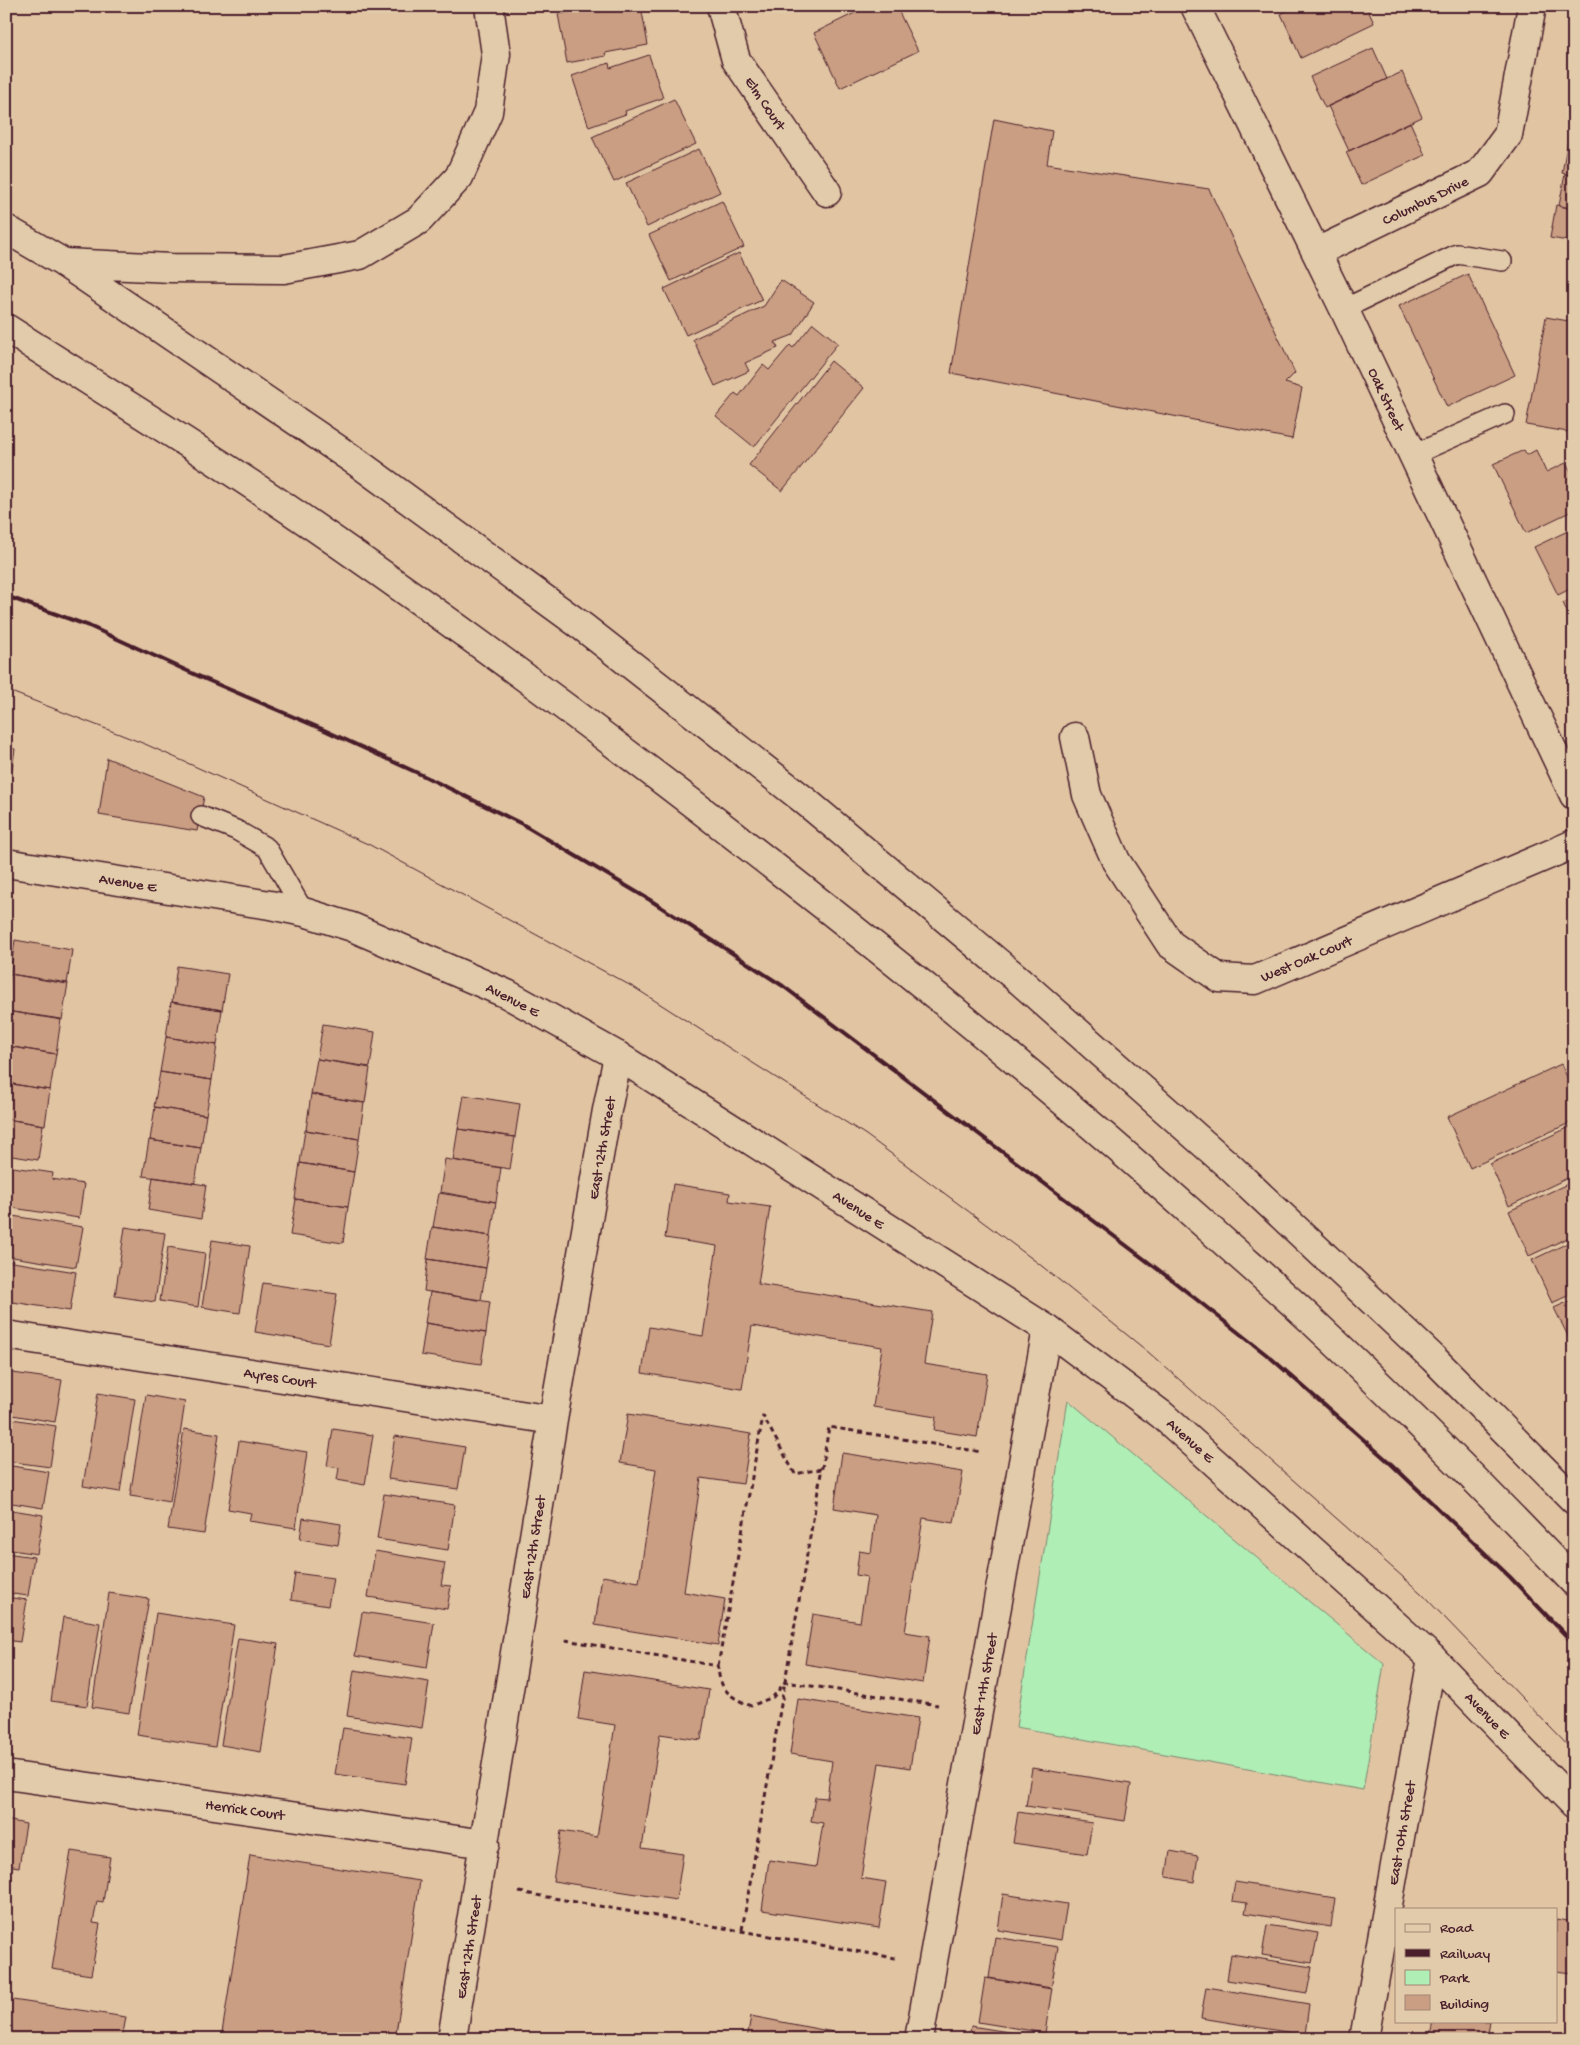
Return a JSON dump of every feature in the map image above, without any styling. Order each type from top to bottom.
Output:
[{"type":"main road","points":[[64,263],[172,268],[284,269],[360,255],[419,220],[459,177],[488,112],[496,54],[489,6]]},
{"type":"main road","name":"Elm Court","points":[[721,6],[736,60],[827,192]]},
{"type":"main road","name":"Oak Street","points":[[1195,6],[1317,252],[1574,795]]},
{"type":"main road","name":"Columbus Drive","points":[[1317,252],[1480,174],[1508,135],[1532,6]]},
{"type":"main road","points":[[6,229],[64,263],[358,463],[584,627],[804,800],[1020,981],[1221,1159],[1433,1358],[1574,1500]]},
{"type":"main road","points":[[6,328],[236,475],[325,534],[436,612],[660,777],[879,949],[1088,1121],[1306,1314],[1407,1412],[1574,1582]]},
{"type":"main road","name":"West Oak Court","points":[[1075,737],[1087,795],[1116,861],[1170,944],[1219,978],[1255,980],[1574,844]]},
{"type":"main road","name":"Avenue E","points":[[6,863],[304,912],[352,927],[506,994],[618,1056],[1048,1329],[1162,1415],[1432,1658],[1574,1804]]},
{"type":"main road","name":"East 12th Street","points":[[452,2039],[553,1420],[605,1120],[618,1056]]},
{"type":"main road","name":"East 11th Street","points":[[919,2039],[1048,1329]]},
{"type":"main road","name":"Ayres Court","points":[[6,1335],[553,1420]]},
{"type":"main road","name":"East 10th Street","points":[[1364,2039],[1432,1658]]},
{"type":"main road","name":"Herrick Court","points":[[6,1775],[485,1844]]},
{"type":"lane","points":[[1344,309],[1457,254],[1502,261]]},
{"type":"lane","points":[[1413,454],[1505,414]]},
{"type":"lane","points":[[201,816],[236,830],[267,848],[304,912]]},
{"type":"path","points":[[785,1682],[773,1697],[751,1706],[732,1697],[718,1680],[718,1666],[763,1416],[795,1474],[821,1468]]},
{"type":"path","points":[[742,1930],[828,1427],[982,1452]]},
{"type":"path","points":[[565,1640],[718,1666]]},
{"type":"path","points":[[785,1682],[938,1705]]},
{"type":"path","points":[[519,1892],[895,1958]]},
{"type":"green space","points":[[1068,1400],[1384,1664],[1363,1790],[1016,1727]]},
{"type":"building","points":[[629,6],[641,6],[648,45],[605,53],[606,56],[567,63],[558,14],[597,7],[598,12]]},
{"type":"building","points":[[869,6],[896,6],[918,51],[840,88],[814,33]]},
{"type":"building","points":[[1295,6],[1366,6],[1374,23],[1301,58],[1281,14]]},
{"type":"building","points":[[1373,48],[1387,79],[1325,108],[1310,77]]},
{"type":"building","points":[[649,55],[663,98],[625,111],[626,114],[589,127],[572,76],[609,63],[610,68]]},
{"type":"building","points":[[1402,72],[1422,117],[1349,151],[1328,106]]},
{"type":"building","points":[[674,99],[696,144],[614,182],[592,137]]},
{"type":"building","points":[[994,119],[1052,131],[1047,164],[1209,189],[1295,373],[1285,383],[1302,388],[1292,439],[951,373]]},
{"type":"building","points":[[1410,122],[1425,155],[1361,185],[1346,152]]},
{"type":"building","points":[[1568,140],[1574,141],[1574,176],[1562,173]]},
{"type":"building","points":[[699,149],[720,192],[647,227],[626,183]]},
{"type":"building","points":[[1565,174],[1574,176],[1574,209],[1559,206]]},
{"type":"building","points":[[722,201],[744,247],[671,281],[649,235]]},
{"type":"building","points":[[1556,205],[1574,209],[1574,242],[1550,238]]},
{"type":"building","points":[[739,253],[762,300],[686,335],[664,289]]},
{"type":"building","points":[[1468,274],[1515,375],[1447,407],[1399,306]]},
{"type":"building","points":[[781,280],[814,302],[793,335],[775,342],[778,348],[745,363],[749,371],[715,386],[693,339],[764,306]]},
{"type":"building","points":[[1546,317],[1574,322],[1574,433],[1526,425]]},
{"type":"building","points":[[813,323],[838,343],[754,447],[716,416],[735,393],[739,396],[763,365],[769,370],[790,345],[793,348]]},
{"type":"building","points":[[831,361],[864,388],[782,491],[749,465]]},
{"type":"building","points":[[1524,450],[1527,455],[1536,450],[1546,472],[1566,463],[1574,476],[1574,510],[1526,533],[1493,464]]},
{"type":"building","points":[[1574,528],[1574,587],[1558,595],[1534,547]]},
{"type":"building","points":[[1574,598],[1574,626],[1563,603]]},
{"type":"building","points":[[6,747],[15,749],[7,802],[6,802]]},
{"type":"building","points":[[107,758],[204,797],[197,831],[99,815]]},
{"type":"building","points":[[15,940],[72,950],[67,984],[10,974]]},
{"type":"building","points":[[177,966],[228,974],[222,1010],[172,1002]]},
{"type":"building","points":[[10,974],[68,983],[62,1020],[6,1011]]},
{"type":"building","points":[[171,1002],[222,1010],[217,1045],[166,1037]]},
{"type":"building","points":[[6,1011],[61,1019],[56,1054],[6,1046]]},
{"type":"building","points":[[323,1024],[375,1032],[370,1067],[317,1059]]},
{"type":"building","points":[[166,1037],[217,1045],[212,1080],[160,1072]]},
{"type":"building","points":[[6,1046],[56,1054],[50,1090],[6,1083]]},
{"type":"building","points":[[317,1059],[370,1068],[365,1103],[311,1094]]},
{"type":"building","points":[[1561,1064],[1574,1092],[1574,1121],[1470,1168],[1447,1117]]},
{"type":"building","points":[[160,1072],[212,1080],[206,1115],[154,1107]]},
{"type":"building","points":[[6,1083],[50,1090],[45,1125],[6,1119]]},
{"type":"building","points":[[311,1094],[364,1103],[359,1139],[306,1130]]},
{"type":"building","points":[[464,1095],[520,1104],[515,1137],[458,1129]]},
{"type":"building","points":[[155,1107],[206,1115],[201,1148],[150,1140]]},
{"type":"building","points":[[6,1119],[43,1125],[38,1160],[6,1155]]},
{"type":"building","points":[[1574,1125],[1574,1175],[1509,1206],[1490,1164]]},
{"type":"building","points":[[458,1129],[515,1137],[510,1169],[453,1160]]},
{"type":"building","points":[[305,1130],[359,1139],[354,1172],[300,1163]]},
{"type":"building","points":[[149,1140],[201,1148],[195,1183],[143,1176]]},
{"type":"building","points":[[445,1159],[501,1168],[496,1202],[440,1192]]},
{"type":"building","points":[[300,1163],[354,1172],[348,1207],[295,1199]]},
{"type":"building","points":[[6,1166],[53,1173],[52,1179],[84,1184],[79,1218],[6,1207]]},
{"type":"building","points":[[153,1177],[206,1185],[201,1219],[148,1210]]},
{"type":"building","points":[[1574,1181],[1574,1235],[1529,1256],[1509,1211]]},
{"type":"building","points":[[673,1184],[730,1193],[729,1201],[770,1207],[758,1284],[932,1312],[924,1364],[987,1374],[977,1437],[934,1430],[936,1417],[873,1407],[882,1347],[752,1326],[742,1389],[642,1373],[649,1327],[703,1336],[717,1246],[665,1238]]},
{"type":"building","points":[[439,1193],[496,1202],[491,1236],[433,1227]]},
{"type":"building","points":[[296,1199],[348,1207],[343,1243],[290,1235]]},
{"type":"building","points":[[6,1215],[83,1227],[76,1267],[6,1256]]},
{"type":"building","points":[[125,1227],[165,1233],[155,1302],[115,1296]]},
{"type":"building","points":[[432,1227],[491,1236],[486,1268],[427,1259]]},
{"type":"building","points":[[212,1240],[250,1246],[240,1313],[202,1307]]},
{"type":"building","points":[[1574,1240],[1574,1293],[1552,1303],[1532,1260]]},
{"type":"building","points":[[168,1247],[205,1253],[198,1307],[160,1301]]},
{"type":"building","points":[[428,1259],[486,1268],[481,1300],[424,1291]]},
{"type":"building","points":[[6,1261],[76,1272],[70,1311],[6,1301]]},
{"type":"building","points":[[263,1283],[337,1294],[329,1344],[255,1332]]},
{"type":"building","points":[[430,1292],[490,1302],[486,1333],[425,1323]]},
{"type":"building","points":[[1574,1299],[1574,1348],[1554,1308]]},
{"type":"building","points":[[426,1323],[486,1333],[481,1364],[421,1355]]},
{"type":"building","points":[[6,1372],[62,1380],[55,1422],[6,1414]]},
{"type":"building","points":[[98,1393],[135,1399],[120,1492],[83,1486]]},
{"type":"building","points":[[146,1395],[185,1402],[170,1502],[130,1496]]},
{"type":"building","points":[[628,1414],[751,1434],[743,1484],[701,1478],[684,1592],[725,1599],[718,1645],[595,1625],[602,1576],[639,1582],[656,1469],[620,1463]]},
{"type":"building","points":[[6,1418],[56,1426],[50,1467],[6,1461]]},
{"type":"building","points":[[184,1429],[219,1434],[204,1534],[168,1529]]},
{"type":"building","points":[[333,1429],[373,1435],[365,1485],[337,1480],[339,1468],[327,1466]]},
{"type":"building","points":[[395,1436],[465,1447],[458,1489],[388,1479]]},
{"type":"building","points":[[239,1441],[307,1452],[296,1528],[249,1521],[251,1513],[228,1509]]},
{"type":"building","points":[[842,1453],[963,1472],[954,1523],[923,1518],[905,1632],[930,1636],[923,1683],[805,1664],[813,1614],[860,1622],[867,1577],[856,1575],[859,1551],[871,1553],[876,1515],[834,1508]]},
{"type":"building","points":[[6,1465],[49,1472],[43,1508],[6,1502]]},
{"type":"building","points":[[384,1494],[455,1505],[448,1550],[377,1539]]},
{"type":"building","points":[[6,1509],[43,1515],[37,1554],[6,1549]]},
{"type":"building","points":[[303,1518],[341,1524],[338,1545],[300,1539]]},
{"type":"building","points":[[375,1551],[445,1563],[441,1585],[451,1586],[447,1609],[368,1597]]},
{"type":"building","points":[[6,1553],[34,1557],[28,1596],[6,1593]]},
{"type":"building","points":[[295,1573],[333,1578],[328,1606],[291,1600]]},
{"type":"building","points":[[109,1593],[149,1599],[129,1713],[92,1707]]},
{"type":"building","points":[[6,1597],[27,1600],[20,1642],[6,1640]]},
{"type":"building","points":[[362,1612],[434,1623],[427,1668],[355,1656]]},
{"type":"building","points":[[156,1613],[234,1625],[215,1747],[137,1735]]},
{"type":"building","points":[[63,1617],[100,1623],[87,1706],[51,1701]]},
{"type":"building","points":[[238,1638],[278,1644],[261,1752],[221,1745]]},
{"type":"building","points":[[354,1670],[429,1682],[422,1728],[347,1716]]},
{"type":"building","points":[[585,1670],[709,1690],[701,1740],[660,1734],[642,1848],[683,1854],[676,1900],[553,1881],[561,1831],[597,1837],[615,1725],[578,1719]]},
{"type":"building","points":[[798,1699],[918,1718],[910,1768],[879,1763],[861,1878],[886,1882],[879,1928],[762,1910],[769,1860],[816,1867],[823,1823],[811,1821],[815,1797],[827,1798],[832,1761],[790,1754]]},
{"type":"building","points":[[343,1728],[412,1738],[405,1784],[335,1774]]},
{"type":"building","points":[[1032,1768],[1131,1784],[1125,1821],[1026,1806]]},
{"type":"building","points":[[1018,1812],[1092,1823],[1087,1854],[1013,1843]]},
{"type":"building","points":[[6,1820],[26,1824],[19,1867],[6,1865]]},
{"type":"building","points":[[71,1851],[110,1857],[103,1902],[97,1901],[93,1923],[100,1924],[91,1975],[52,1969]]},
{"type":"building","points":[[1170,1851],[1198,1856],[1194,1882],[1166,1877]]},
{"type":"building","points":[[250,1855],[420,1881],[395,2039],[221,2039]]},
{"type":"building","points":[[1235,1882],[1335,1898],[1331,1927],[1245,1913],[1247,1903],[1232,1901]]},
{"type":"building","points":[[1003,1894],[1067,1904],[1061,1940],[998,1930]]},
{"type":"building","points":[[1558,1919],[1574,1922],[1574,1959],[1571,1973],[1558,1971]]},
{"type":"building","points":[[1267,1925],[1318,1933],[1312,1963],[1262,1955]]},
{"type":"building","points":[[995,1937],[1058,1947],[1051,1989],[989,1978]]},
{"type":"building","points":[[1231,1954],[1312,1967],[1307,1993],[1227,1980]]},
{"type":"building","points":[[985,1978],[1052,1988],[1045,2033],[978,2022]]},
{"type":"building","points":[[1206,1987],[1309,2004],[1305,2035],[1201,2018]]},
{"type":"building","points":[[6,1999],[126,2017],[122,2039],[6,2039]]},
{"type":"building","points":[[751,2016],[869,2039],[747,2039]]},
{"type":"building","points":[[1433,2022],[1490,2022],[1487,2039],[1454,2039],[1430,2035]]},
{"type":"building","points":[[971,2026],[1052,2039],[969,2039]]},
{"type":"tram line","points":[[6,690],[145,744],[370,845],[635,988],[866,1135],[1038,1263],[1147,1351],[1421,1593],[1574,1752]]},
{"type":"railway","points":[[6,596],[89,626],[205,679],[322,729],[522,824],[650,900],[783,986],[1168,1277],[1272,1359],[1389,1462],[1510,1577],[1574,1644]]}]
